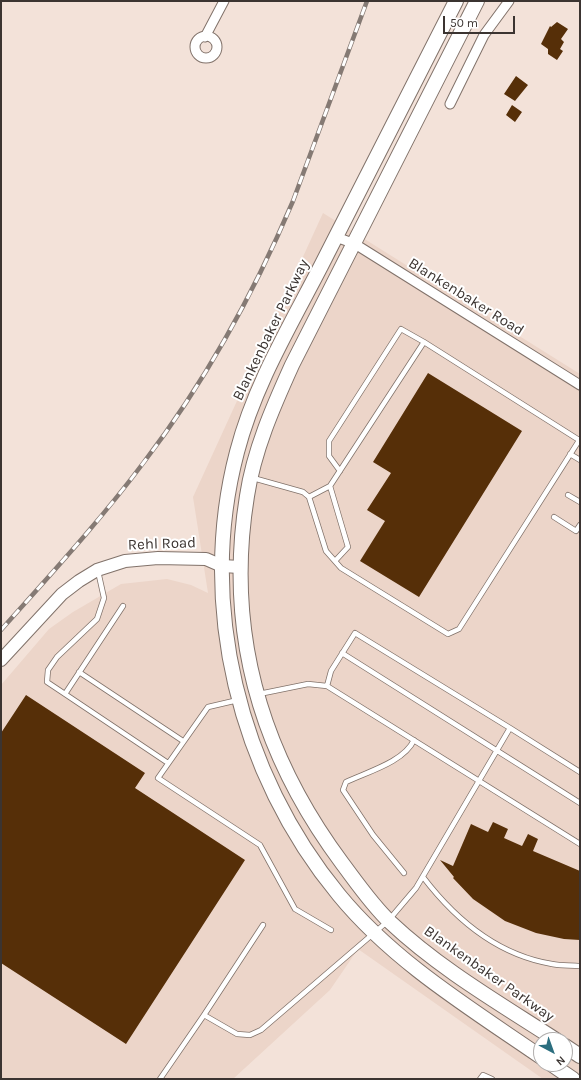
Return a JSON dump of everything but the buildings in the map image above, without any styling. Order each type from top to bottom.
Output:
[{"type":"main road","name":"Blankenbaker Parkway","points":[[456,1],[261,383],[246,423],[237,451],[225,508],[222,566],[227,642],[238,700],[255,750],[270,784],[300,839],[339,895],[375,932],[411,965],[533,1051]]},
{"type":"main road","name":"Blankenbaker Parkway","points":[[477,1],[355,244],[292,365],[270,414],[247,495],[239,583],[242,618],[248,656],[257,695],[271,737],[307,812],[363,892],[388,920],[448,970],[544,1032]]},
{"type":"main road","points":[[563,1072],[573,1079]]},
{"type":"street","points":[[205,37],[224,1]]},
{"type":"street","points":[[450,104],[484,35],[509,1]]},
{"type":"street","name":"Blankenbaker Road","points":[[336,237],[355,244],[580,385]]},
{"type":"street","name":"Rehl Road","points":[[1,660],[62,594],[97,570],[119,562],[143,559],[206,559],[222,566],[240,567]]},
{"type":"lane","points":[[251,478],[303,492],[309,497],[326,551],[341,568],[448,634],[459,629],[580,439],[401,329],[329,441],[329,456],[340,471]]},
{"type":"lane","points":[[309,497],[330,486],[424,342]]},
{"type":"lane","points":[[570,454],[580,460]]},
{"type":"lane","points":[[330,486],[348,547],[335,561]]},
{"type":"lane","points":[[568,495],[580,502]]},
{"type":"lane","points":[[554,517],[576,531],[580,525]]},
{"type":"lane","points":[[97,570],[104,598],[97,619],[57,657],[48,670],[47,682],[168,763]]},
{"type":"lane","points":[[65,694],[123,606]]},
{"type":"lane","points":[[327,686],[331,671],[355,633],[580,772]]},
{"type":"lane","points":[[342,653],[580,803]]},
{"type":"lane","points":[[79,672],[183,741]]},
{"type":"lane","points":[[257,695],[308,684],[327,686],[580,844]]},
{"type":"lane","points":[[238,700],[208,707],[158,778],[260,845],[295,909],[331,930]]},
{"type":"lane","points":[[204,1015],[237,1034],[250,1035],[260,1030],[388,920],[416,888],[423,877],[510,728]]},
{"type":"lane","points":[[404,874],[373,835],[344,790],[346,782],[401,757],[411,749],[414,740]]},
{"type":"lane","points":[[423,877],[436,894],[455,914],[477,932],[497,944],[525,956],[552,964],[580,966]]},
{"type":"lane","points":[[160,1079],[263,925]]},
{"type":"lane","points":[[480,1079],[483,1075],[492,1079]]},
{"type":"shaded area","points":[[323,213],[580,374],[580,1079],[543,1079],[533,1072],[573,1072],[573,1032],[533,1032],[533,1072],[358,949],[330,990],[233,1079],[1,1079],[1,685],[49,629],[73,612],[121,584],[167,579],[191,585],[208,593],[193,497]]},
{"type":"railway","points":[[1,630],[74,548],[127,484],[166,432],[208,369],[245,303],[293,201],[367,1]]}]
